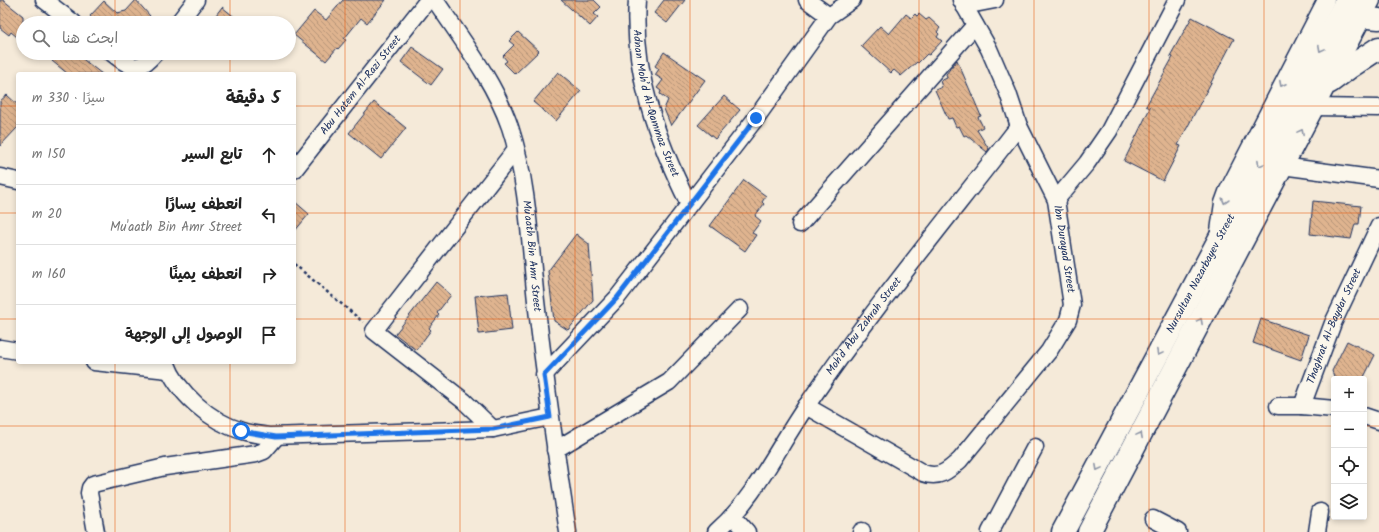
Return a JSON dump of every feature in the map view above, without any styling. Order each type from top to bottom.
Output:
[{"type":"main road","name":"Nursultan Nazarbayev Street","points":[[1063,532],[1219,242],[1338,5]]},
{"type":"main road","name":"Nursultan Nazarbayev Street","points":[[1089,532],[1282,166],[1326,85],[1370,12]]},
{"type":"main road","points":[[1326,85],[1379,48]]},
{"type":"street","points":[[44,0],[65,16]]},
{"type":"street","points":[[183,16],[196,0]]},
{"type":"street","name":"Abu Hatem Al-Razi Street","points":[[296,167],[428,0]]},
{"type":"street","name":"Mu'aath Bin Amr Street","points":[[435,0],[467,48],[501,104],[510,126],[516,149],[525,203],[544,375],[568,532]]},
{"type":"street","name":"Adnan Moh’d Al-Qammaz Street","points":[[637,0],[636,44],[647,102],[669,164],[688,204]]},
{"type":"street","points":[[807,0],[829,16]]},
{"type":"street","points":[[544,375],[617,298],[688,204],[756,118],[829,16],[852,0]]},
{"type":"street","points":[[963,3],[995,0]]},
{"type":"street","points":[[1056,200],[1087,163],[1109,132],[1175,1]]},
{"type":"street","name":"Ibn Durayad Street","points":[[806,406],[923,473],[931,476],[942,475],[960,460],[1049,351],[1071,312],[1070,280],[1056,200],[1019,126],[999,71],[963,3]]},
{"type":"street","points":[[1338,5],[1370,12]]},
{"type":"street","points":[[800,224],[975,25]]},
{"type":"street","points":[[121,60],[126,64],[136,67],[145,64],[149,60]]},
{"type":"street","points":[[1314,107],[1379,108]]},
{"type":"street","name":"Moh'd Abu Zahrah Street","points":[[716,532],[745,502],[806,406],[877,307],[1019,126]]},
{"type":"street","points":[[493,429],[464,401],[374,331],[516,149]]},
{"type":"street","points":[[1282,166],[1379,179]]},
{"type":"street","points":[[0,177],[16,181]]},
{"type":"street","name":"Thaghrat Al-Baydar Street","points":[[1302,406],[1333,323],[1379,226]]},
{"type":"street","points":[[555,450],[669,382],[740,309]]},
{"type":"street","points":[[0,348],[16,351]]},
{"type":"street","points":[[130,364],[167,366],[178,385],[193,400],[220,421],[241,431],[276,437],[493,429],[550,417]]},
{"type":"street","points":[[1278,406],[1302,406],[1331,409]]},
{"type":"street","points":[[1367,417],[1379,421]]},
{"type":"street","points":[[96,532],[89,493],[93,484],[165,468],[256,454],[267,449],[276,437]]},
{"type":"street","points":[[990,532],[1035,447]]},
{"type":"street","points":[[1317,532],[1320,512]]},
{"type":"street","points":[[733,516],[747,532]]},
{"type":"street","points":[[1154,519],[1178,532]]},
{"type":"path","points":[[296,266],[374,331]]},
{"type":"building","points":[[0,0],[3,0],[23,16],[16,16],[16,36],[11,32],[9,35],[0,28]]},
{"type":"building","points":[[136,0],[150,16],[90,16],[104,1],[117,13],[126,11]]},
{"type":"building","points":[[343,0],[386,0],[367,23],[361,18],[344,39],[346,40],[326,61],[296,37],[296,33],[314,11],[326,20]]},
{"type":"building","points":[[561,0],[594,0],[601,7],[594,14],[598,17],[590,26]]},
{"type":"building","points":[[664,0],[685,0],[667,23],[654,13]]},
{"type":"building","points":[[222,7],[233,16],[215,16]]},
{"type":"building","points":[[906,14],[911,18],[915,14],[917,16],[919,14],[926,20],[929,18],[940,28],[937,32],[939,34],[937,37],[942,41],[929,55],[927,54],[901,76],[894,70],[891,73],[861,46],[880,26],[889,34]]},
{"type":"building","points":[[1192,17],[1234,39],[1178,145],[1181,146],[1163,181],[1124,161],[1150,108],[1146,106],[1173,57],[1170,56]]},
{"type":"building","points":[[518,32],[539,51],[515,74],[504,63],[507,61],[503,56],[514,45],[509,41]]},
{"type":"building","points":[[412,47],[443,69],[431,85],[401,62]]},
{"type":"building","points":[[664,52],[705,80],[671,126],[664,109],[668,100],[660,94],[661,91],[657,88],[663,80],[655,75],[659,69],[655,66]]},
{"type":"building","points":[[84,60],[99,72],[66,72],[52,61]]},
{"type":"building","points":[[957,60],[981,116],[978,117],[983,127],[977,130],[989,149],[987,152],[966,135],[964,136],[959,126],[956,127],[952,118],[948,119],[935,90],[942,87],[940,81],[947,78],[946,74]]},
{"type":"building","points":[[558,72],[581,91],[556,121],[533,102]]},
{"type":"building","points":[[7,95],[16,103],[16,129],[0,146],[0,101]]},
{"type":"building","points":[[724,96],[740,110],[715,139],[698,125]]},
{"type":"building","points":[[374,102],[406,128],[381,159],[349,133]]},
{"type":"building","points":[[744,180],[766,196],[762,202],[764,204],[755,216],[761,221],[752,233],[756,235],[745,251],[710,226]]},
{"type":"building","points":[[1313,201],[1361,206],[1359,224],[1355,224],[1351,239],[1310,234]]},
{"type":"building","points":[[296,203],[309,214],[296,230]]},
{"type":"building","points":[[576,234],[589,244],[593,300],[568,330],[554,321],[548,271]]},
{"type":"building","points":[[436,282],[451,295],[437,313],[439,315],[429,328],[431,330],[416,350],[395,334]]},
{"type":"building","points":[[508,293],[512,330],[479,334],[475,296]]},
{"type":"building","points":[[1261,319],[1309,335],[1301,360],[1253,343]]},
{"type":"building","points":[[1347,341],[1375,355],[1364,376],[1334,376],[1332,371]]},
{"type":"route","points":[[241,431],[276,437],[493,429],[550,417],[544,375],[617,298],[688,204],[756,118]]}]
